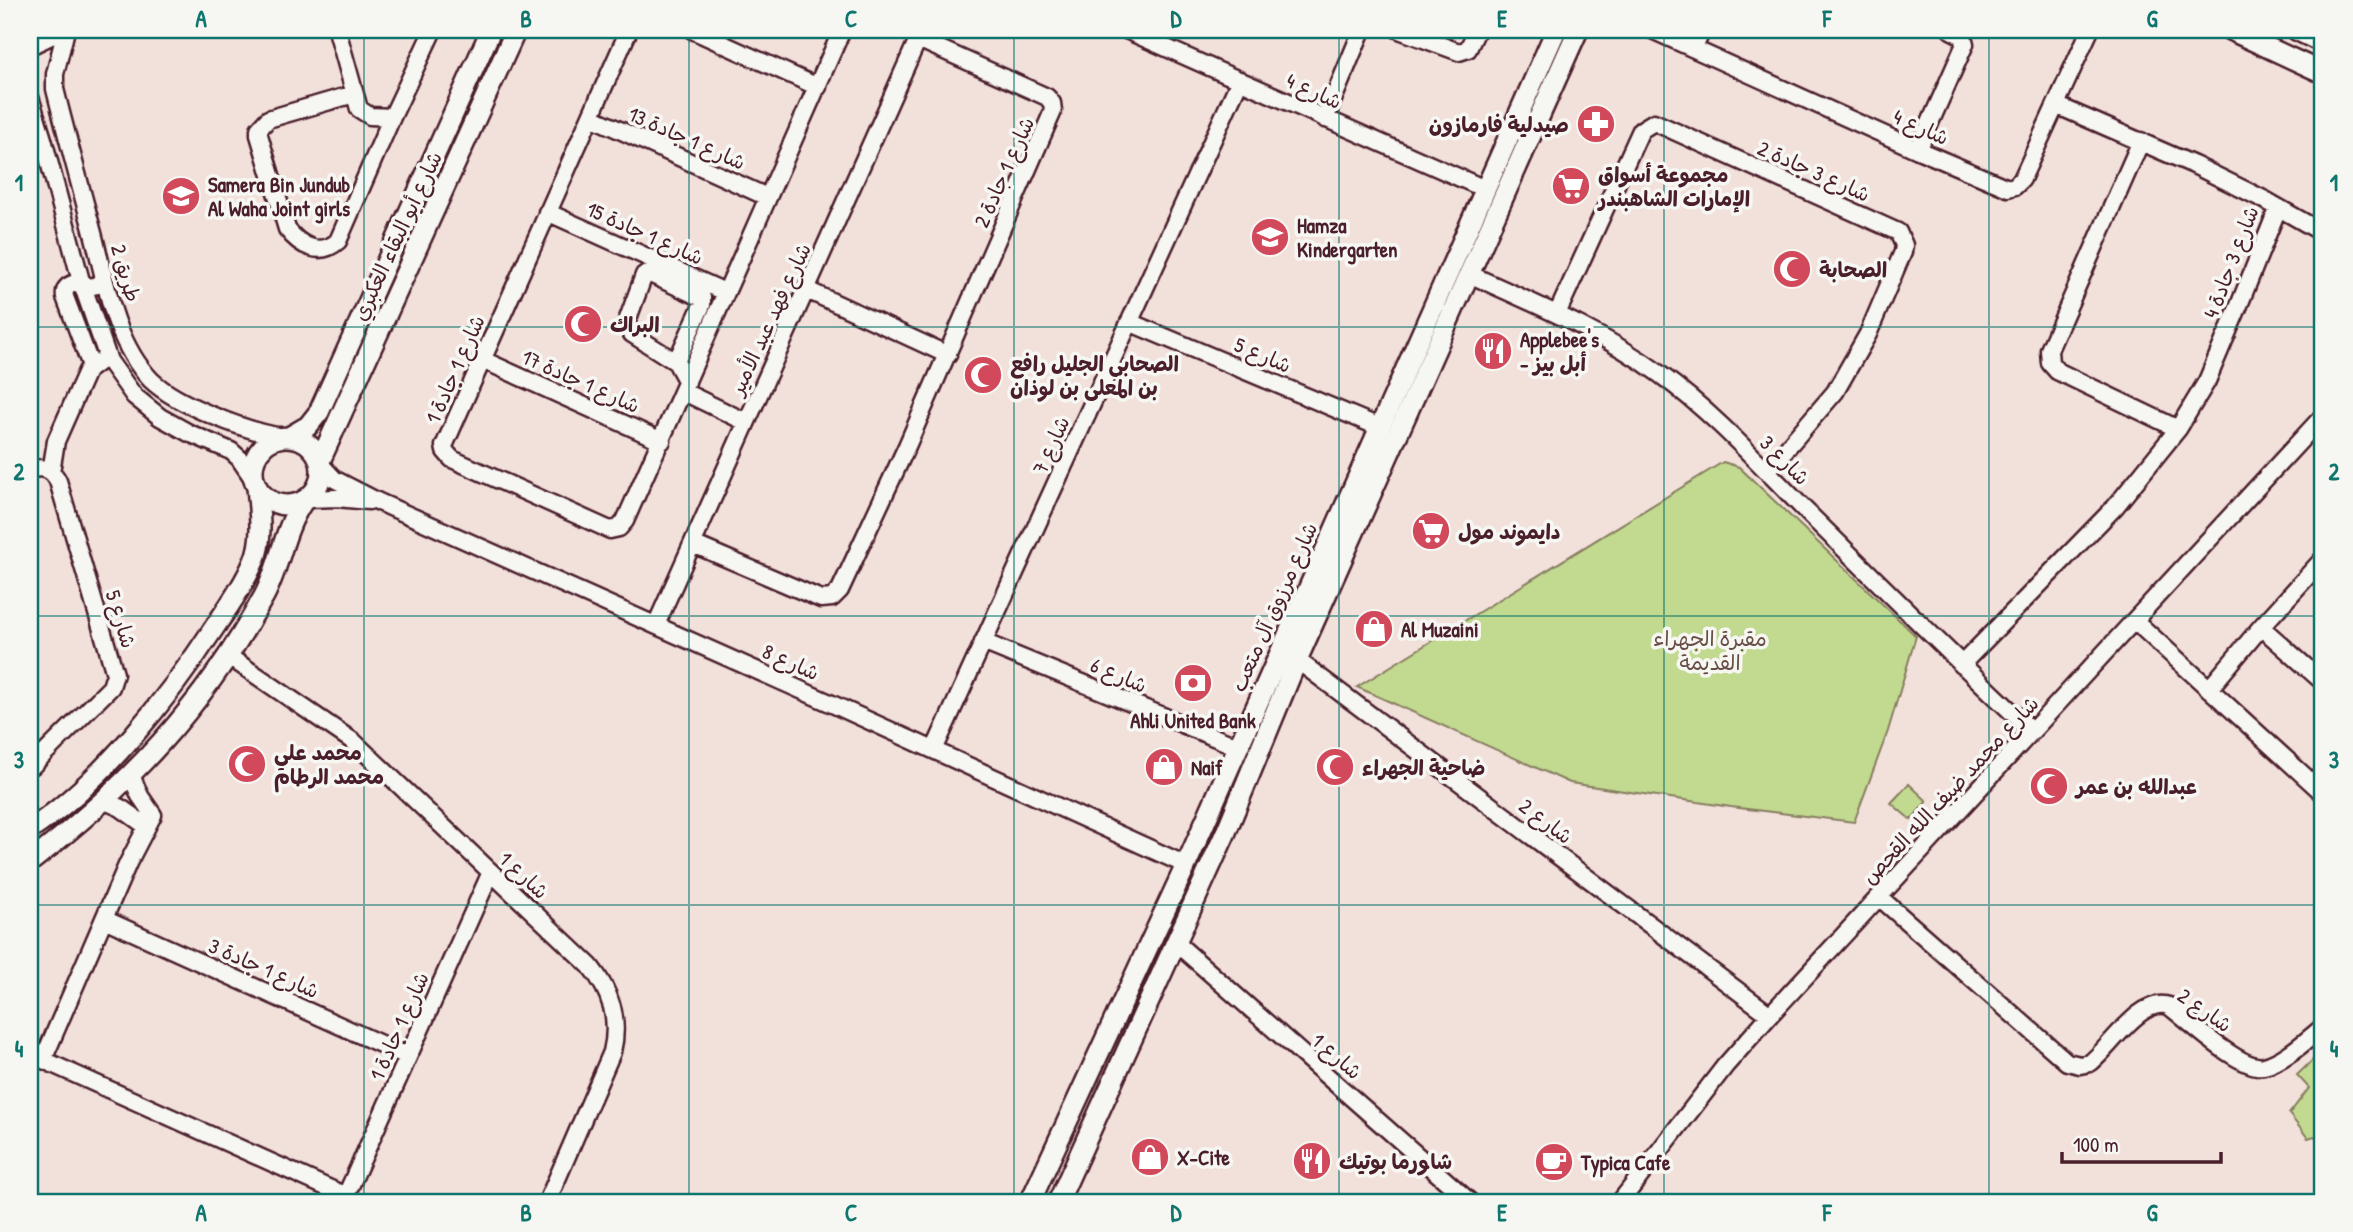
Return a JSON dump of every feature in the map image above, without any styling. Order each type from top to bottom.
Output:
[{"type":"main road","name":"شارع أبو البقاء العكبري","points":[[321,463],[516,30]]},
{"type":"main road","name":"شارع مرزوق آل متعب","points":[[1030,1202],[1186,865],[1321,555],[1556,30]]},
{"type":"main road","name":"شارع مرزوق آل متعب","points":[[1058,1202],[1226,832],[1297,660],[1578,30]]},
{"type":"main road","points":[[2230,30],[2323,73]]},
{"type":"main road","points":[[2296,30],[2323,43]]},
{"type":"main road","name":"شارع أبو البقاء العكبري","points":[[285,437],[308,426],[319,412],[488,37]]},
{"type":"main road","points":[[457,160],[452,162],[447,159],[444,152],[482,64],[488,37]]},
{"type":"main road","points":[[2266,46],[2284,48],[2318,63],[2323,62]]},
{"type":"main road","points":[[1512,129],[1516,137],[1530,139]]},
{"type":"main road","points":[[1498,160],[1512,160],[1516,169]]},
{"type":"main road","points":[[30,830],[110,761],[171,690],[234,599],[255,560],[260,538],[254,460],[266,444],[285,437],[306,442],[313,448],[321,463],[319,484],[294,515],[272,579],[228,656],[189,712],[131,775],[105,801],[30,862]]},
{"type":"main road","points":[[255,483],[265,498],[275,504],[285,506],[305,501]]},
{"type":"main road","points":[[1335,525],[1343,537],[1352,536]]},
{"type":"main road","points":[[1321,555],[1335,557],[1339,565]]},
{"type":"main road","points":[[30,818],[81,787]]},
{"type":"street","name":"طريق 2","points":[[30,46],[64,30]]},
{"type":"street","name":"طريق 2","points":[[64,30],[55,74],[55,89],[104,273],[122,335],[130,352],[151,379],[166,392],[239,426],[258,433],[285,437]]},
{"type":"street","points":[[337,30],[359,109],[364,114],[391,117]]},
{"type":"street","points":[[354,94],[268,120],[259,129],[283,220],[292,236],[305,245],[324,250],[338,240],[391,117],[433,30]]},
{"type":"street","name":"شارع 1 جادة 1","points":[[629,30],[445,441],[445,451],[452,459],[610,530],[625,521],[842,30]]},
{"type":"street","points":[[692,30],[818,87]]},
{"type":"street","name":"شارع 4","points":[[1126,30],[1485,189]]},
{"type":"street","points":[[1325,119],[1362,30]]},
{"type":"street","points":[[1399,30],[1460,52],[1468,49],[1476,30]]},
{"type":"street","name":"شارع 4","points":[[1652,30],[2008,188],[2015,186],[2022,179],[2090,30]]},
{"type":"street","points":[[1694,48],[1702,30]]},
{"type":"street","points":[[1918,150],[1965,44],[1963,36],[1951,30]]},
{"type":"street","name":"شارع فهد عبد الأمير","points":[[656,625],[920,34]]},
{"type":"street","name":"شارع 1 جادة 2","points":[[693,544],[821,599],[837,595],[948,355],[1053,107],[1047,97],[920,34]]},
{"type":"street","name":"شارع 7","points":[[934,750],[1240,80]]},
{"type":"street","name":"طريق 2","points":[[30,97],[81,281],[107,357],[134,396],[160,417],[231,451],[239,458],[255,483]]},
{"type":"street","name":"شارع 3 جادة 4","points":[[1961,664],[2115,507],[2178,429],[2207,381],[2278,208],[2194,165],[2056,105]]},
{"type":"street","name":"شارع 1 جادة 13","points":[[591,117],[767,197]]},
{"type":"street","name":"شارع 3 جادة 2","points":[[1557,314],[1642,130],[1650,123],[1659,124],[1898,232],[1904,245],[1903,252],[1860,350],[1835,392],[1767,471]]},
{"type":"street","points":[[43,139],[49,129],[56,128],[66,133]]},
{"type":"street","points":[[2141,141],[2049,350],[2050,363],[2057,371],[2178,429]]},
{"type":"street","points":[[2278,208],[2323,233]]},
{"type":"street","name":"شارع 1 جادة 15","points":[[547,212],[725,292]]},
{"type":"street","points":[[91,366],[64,294],[68,285],[81,281],[84,285],[93,287],[101,282],[104,273]]},
{"type":"street","points":[[676,362],[702,305],[702,298],[648,273],[644,275],[626,324],[632,334],[676,362],[685,387],[746,422]]},
{"type":"street","name":"شارع 3","points":[[1469,274],[1611,342],[1661,375],[1767,471],[2032,731]]},
{"type":"street","points":[[807,290],[948,355]]},
{"type":"street","name":"شارع 5","points":[[1129,322],[1378,428]]},
{"type":"street","points":[[30,470],[41,468],[51,472],[56,441],[85,375],[91,366],[107,357]]},
{"type":"street","name":"شارع 1 جادة 17","points":[[482,360],[662,441]]},
{"type":"street","name":"شارع محمد ضيف الله القحص","points":[[1620,1202],[1725,1066],[1770,1015],[2323,416]]},
{"type":"street","name":"شارع 8","points":[[321,463],[334,479],[379,502],[1186,865]]},
{"type":"street","name":"شارع 5","points":[[31,764],[111,687],[115,674],[58,481],[51,472]]},
{"type":"street","name":"شارع 8","points":[[305,501],[337,498],[379,502]]},
{"type":"street","points":[[2209,690],[2261,627],[2323,559]]},
{"type":"street","points":[[2135,621],[2323,793]]},
{"type":"street","points":[[2261,627],[2323,682]]},
{"type":"street","name":"شارع 6","points":[[984,642],[1238,747]]},
{"type":"street","name":"شارع 1","points":[[228,656],[354,741],[590,966],[607,990],[614,1012],[615,1038],[612,1052],[547,1202]]},
{"type":"street","name":"شارع 2","points":[[1297,660],[1770,1015]]},
{"type":"street","points":[[36,1057],[153,815],[134,785],[131,775]]},
{"type":"street","points":[[105,801],[121,808],[146,826]]},
{"type":"street","name":"شارع 1 جادة 1","points":[[36,1057],[344,1199],[491,872]]},
{"type":"street","name":"شارع 2","points":[[1880,897],[2067,1062],[2080,1065],[2090,1063],[2142,1011],[2161,1004],[2169,1006],[2238,1060],[2253,1067],[2272,1064],[2323,1027]]},
{"type":"street","name":"شارع 1 جادة 3","points":[[104,919],[407,1056]]},
{"type":"street","name":"شارع 1","points":[[1175,942],[1470,1202]]},
{"type":"green space","name":"مقبرة الجهراء القديمة","points":[[1723,462],[1739,467],[1916,636],[1888,731],[1854,822],[1570,783],[1357,687]]},
{"type":"green space","points":[[1909,784],[1927,801],[1911,820],[1891,803]]},
{"type":"green space","points":[[2323,1050],[2323,1143],[2314,1136],[2308,1138],[2289,1114],[2309,1088],[2297,1075]]},
{"type":"place","name":"صيدلية فارمازون","points":[[1596,124]]},
{"type":"place","name":"مجموعة أسواق الإمارات الشاهبندر","points":[[1571,186]]},
{"type":"place","name":"Samera Bin Jundub Al Waha Joint girls","points":[[181,196]]},
{"type":"place","name":"Hamza Kindergarten","points":[[1270,237]]},
{"type":"place","name":"الصحابة","points":[[1792,269]]},
{"type":"place","name":"البراك","points":[[583,324]]},
{"type":"place","name":"Applebee's - أبل بيز","points":[[1493,351]]},
{"type":"place","name":"الصحابي الجليل رافع بن المعلى بن لوذان","points":[[983,375]]},
{"type":"place","name":"دايموند مول","points":[[1431,531]]},
{"type":"place","name":"Al Muzaini","points":[[1374,629]]},
{"type":"place","name":"Ahli United Bank","points":[[1193,683]]},
{"type":"place","name":"محمد علي محمد الرطام","points":[[247,764]]},
{"type":"place","name":"Naif","points":[[1164,767]]},
{"type":"place","name":"ضاحية الجهراء","points":[[1335,767]]},
{"type":"place","name":"عبدالله بن عمر","points":[[2049,786]]},
{"type":"place","name":"X-Cite","points":[[1150,1157]]},
{"type":"place","name":"شاورما بوتيك","points":[[1312,1161]]},
{"type":"place","name":"Typica Cafe","points":[[1554,1162]]}]
